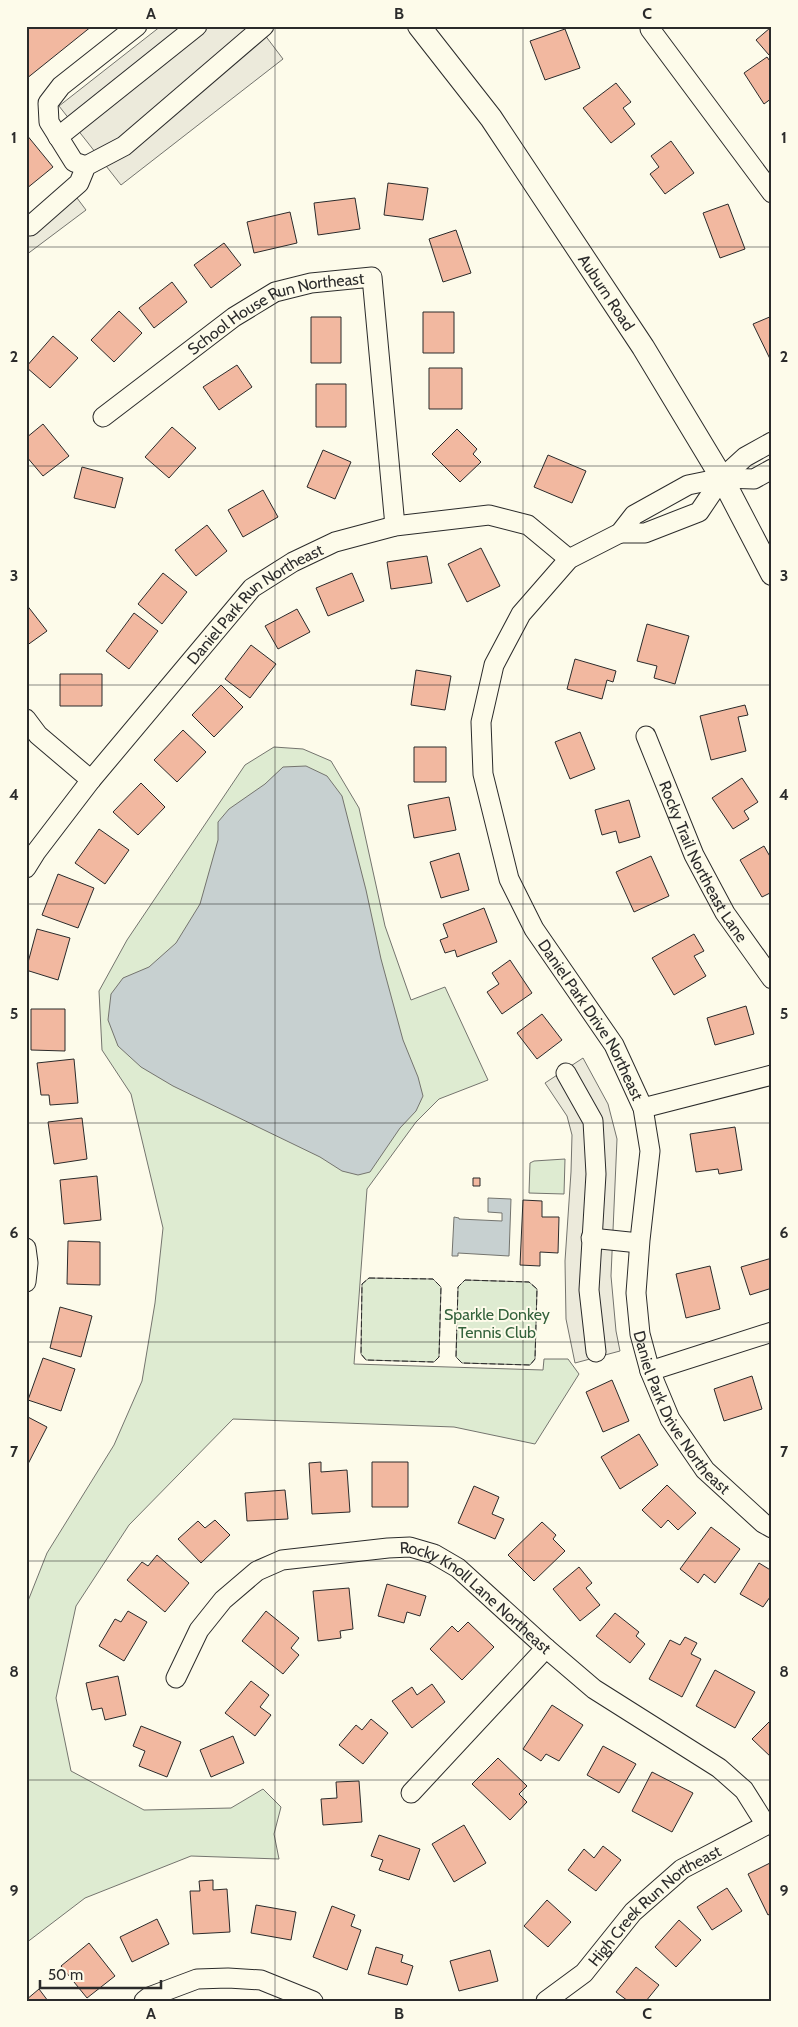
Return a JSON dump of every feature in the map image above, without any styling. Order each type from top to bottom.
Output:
[{"type":"main road","name":"Auburn Road","points":[[419,26],[491,118],[643,347],[722,478],[772,574]]},
{"type":"street","points":[[86,166],[74,162],[58,137],[49,122],[48,103],[61,86],[137,26]]},
{"type":"street","points":[[58,137],[197,26]]},
{"type":"street","points":[[30,226],[79,183],[86,166],[124,146],[264,26]]},
{"type":"street","points":[[650,29],[772,193]]},
{"type":"street","name":"School House Run Northeast","points":[[103,418],[234,317],[275,292],[311,283],[372,276],[395,526]]},
{"type":"street","points":[[620,533],[645,533],[699,512],[722,478],[745,456],[772,442]]},
{"type":"street","points":[[620,533],[634,515],[688,485],[722,478],[754,479],[772,470]]},
{"type":"street","name":"Daniel Park Run Northeast","points":[[26,868],[91,780],[252,588],[293,562],[335,542],[395,526],[489,515],[528,525],[569,560]]},
{"type":"street","name":"Daniel Park Drive Northeast","points":[[620,533],[569,560],[521,614],[494,665],[481,722],[483,774],[513,888],[534,929],[614,1045],[643,1108],[650,1151],[636,1293],[640,1334],[650,1370],[670,1419],[705,1470],[772,1528]]},
{"type":"street","points":[[26,719],[38,735],[91,780]]},
{"type":"street","name":"Rocky Trail Northeast Lane","points":[[646,736],[694,855],[725,913],[772,979]]},
{"type":"street","points":[[566,1073],[593,1121],[596,1174],[589,1290],[596,1352]]},
{"type":"street","points":[[643,1108],[772,1075]]},
{"type":"street","points":[[591,1238],[640,1243]]},
{"type":"street","points":[[26,1248],[28,1263],[26,1282]]},
{"type":"street","points":[[650,1370],[772,1332]]},
{"type":"street","name":"Rocky Knoll Lane Northeast","points":[[176,1678],[199,1630],[223,1600],[257,1571],[282,1560],[410,1547],[434,1554],[458,1568],[594,1689],[719,1768],[744,1790],[769,1823]]},
{"type":"street","points":[[411,1793],[546,1648]]},
{"type":"street","name":"High Creek Run Northeast","points":[[546,2001],[584,1973],[632,1912],[682,1869],[769,1823]]},
{"type":"street","points":[[144,2001],[149,1997],[197,1979],[228,1978],[261,1980],[312,2001]]},
{"type":"green space","points":[[274,747],[303,749],[331,761],[359,808],[385,926],[411,1000],[445,987],[488,1080],[439,1099],[416,1122],[367,1189],[354,1364],[543,1370],[544,1359],[568,1359],[579,1374],[535,1444],[454,1427],[233,1419],[129,1525],[76,1606],[56,1698],[71,1771],[144,1810],[231,1808],[263,1789],[281,1807],[274,1834],[279,1859],[191,1856],[85,1898],[26,1943],[26,1606],[47,1553],[114,1445],[142,1381],[155,1303],[163,1228],[131,1094],[102,1050],[99,991],[127,940],[245,765]]},
{"type":"green space","points":[[565,1159],[564,1194],[529,1193],[530,1163],[534,1161]]},
{"type":"green space","name":"Sparkle Donkey Tennis Club","points":[[369,1278],[433,1279],[441,1287],[439,1357],[434,1362],[366,1360],[361,1354],[362,1284]]},
{"type":"green space","name":"Sparkle Donkey Tennis Club","points":[[465,1280],[529,1282],[537,1289],[535,1359],[530,1365],[462,1363],[456,1357],[458,1287]]},
{"type":"shaded area","points":[[161,26],[258,26],[283,59],[121,185],[59,106]]},
{"type":"shaded area","points":[[77,198],[86,210],[26,255],[26,236]]},
{"type":"shaded area","points":[[306,766],[327,776],[342,796],[381,959],[403,1040],[418,1077],[423,1096],[416,1111],[400,1128],[370,1172],[358,1175],[342,1171],[320,1157],[173,1086],[141,1067],[118,1046],[108,1020],[111,994],[123,978],[149,967],[176,943],[200,904],[218,840],[218,822],[229,809],[265,784],[283,767]]},
{"type":"shaded area","points":[[583,1058],[608,1104],[617,1139],[611,1276],[616,1331],[620,1351],[575,1363],[566,1319],[565,1261],[572,1135],[567,1116],[545,1083]]},
{"type":"shaded area","points":[[488,1198],[511,1199],[509,1256],[458,1253],[458,1256],[452,1256],[454,1217],[459,1219],[502,1221],[502,1213],[488,1212]]},
{"type":"building","points":[[26,26],[92,26],[26,79]]},
{"type":"building","points":[[770,28],[772,52],[769,55],[756,40]]},
{"type":"building","points":[[565,29],[580,68],[545,80],[530,41]]},
{"type":"building","points":[[767,57],[772,64],[772,98],[764,104],[744,73]]},
{"type":"building","points":[[616,83],[631,102],[623,108],[635,124],[611,143],[583,108]]},
{"type":"building","points":[[26,134],[53,167],[26,189]]},
{"type":"building","points":[[671,141],[694,173],[665,194],[650,174],[659,167],[651,156]]},
{"type":"building","points":[[388,183],[428,188],[423,220],[384,215]]},
{"type":"building","points":[[355,198],[360,229],[318,235],[314,203]]},
{"type":"building","points":[[728,204],[745,249],[720,258],[703,213]]},
{"type":"building","points":[[290,212],[297,243],[254,253],[247,222]]},
{"type":"building","points":[[456,230],[471,273],[443,282],[429,239]]},
{"type":"building","points":[[224,243],[241,265],[211,288],[194,265]]},
{"type":"building","points":[[172,282],[187,302],[154,328],[139,308]]},
{"type":"building","points":[[119,311],[142,333],[114,362],[91,340]]},
{"type":"building","points":[[423,312],[454,312],[454,353],[423,353]]},
{"type":"building","points":[[772,316],[772,363],[753,324]]},
{"type":"building","points":[[311,317],[341,317],[341,363],[311,363]]},
{"type":"building","points":[[53,336],[78,358],[50,388],[26,367]]},
{"type":"building","points":[[237,365],[252,387],[219,410],[203,387]]},
{"type":"building","points":[[429,368],[462,368],[462,409],[429,409]]},
{"type":"building","points":[[316,384],[346,384],[346,427],[316,427]]},
{"type":"building","points":[[43,424],[69,456],[43,476],[26,456],[26,438]]},
{"type":"building","points":[[172,427],[196,448],[169,478],[145,457]]},
{"type":"building","points":[[457,429],[477,449],[473,454],[481,462],[460,482],[432,454]]},
{"type":"building","points":[[323,450],[351,462],[335,499],[307,487]]},
{"type":"building","points":[[548,455],[586,471],[572,503],[534,487]]},
{"type":"building","points":[[82,467],[123,478],[115,508],[74,498]]},
{"type":"building","points":[[263,490],[278,517],[243,537],[228,510]]},
{"type":"building","points":[[207,525],[227,551],[196,576],[175,550]]},
{"type":"building","points":[[481,548],[500,586],[467,602],[448,564]]},
{"type":"building","points":[[427,556],[432,583],[391,589],[387,562]]},
{"type":"building","points":[[163,573],[187,592],[162,624],[138,604]]},
{"type":"building","points":[[352,573],[364,601],[328,616],[316,588]]},
{"type":"building","points":[[26,604],[47,631],[26,646]]},
{"type":"building","points":[[297,609],[310,632],[278,649],[265,626]]},
{"type":"building","points":[[134,613],[158,631],[129,669],[106,651]]},
{"type":"building","points":[[647,624],[689,636],[675,684],[654,678],[657,666],[637,661]]},
{"type":"building","points":[[251,645],[276,664],[250,698],[225,679]]},
{"type":"building","points":[[575,659],[616,671],[613,682],[607,680],[602,699],[567,689]]},
{"type":"building","points":[[416,670],[451,676],[445,710],[411,705]]},
{"type":"building","points":[[60,674],[102,674],[102,706],[60,706]]},
{"type":"building","points":[[221,685],[243,707],[214,737],[192,715]]},
{"type":"building","points":[[745,705],[748,715],[738,717],[746,751],[711,760],[700,716]]},
{"type":"building","points":[[183,730],[206,752],[177,782],[154,760]]},
{"type":"building","points":[[580,732],[595,769],[570,779],[555,742]]},
{"type":"building","points":[[414,747],[446,747],[446,782],[414,782]]},
{"type":"building","points":[[742,778],[758,802],[744,811],[749,819],[733,829],[712,798]]},
{"type":"building","points":[[141,783],[165,807],[138,835],[113,812]]},
{"type":"building","points":[[449,797],[456,830],[414,838],[408,805]]},
{"type":"building","points":[[629,800],[640,837],[619,843],[616,831],[602,835],[595,810]]},
{"type":"building","points":[[99,829],[129,850],[105,884],[75,863]]},
{"type":"building","points":[[764,846],[772,860],[772,892],[762,897],[740,860]]},
{"type":"building","points":[[459,853],[469,890],[441,898],[430,862]]},
{"type":"building","points":[[651,856],[669,896],[634,912],[616,872]]},
{"type":"building","points":[[58,874],[94,888],[78,928],[42,915]]},
{"type":"building","points":[[484,908],[497,942],[457,957],[455,950],[445,953],[440,940],[448,937],[443,924]]},
{"type":"building","points":[[37,929],[70,938],[58,980],[26,970]]},
{"type":"building","points":[[694,934],[704,951],[694,956],[706,976],[674,995],[652,958]]},
{"type":"building","points":[[510,960],[532,993],[502,1014],[487,992],[499,984],[492,973]]},
{"type":"building","points":[[746,1006],[754,1034],[715,1045],[707,1018]]},
{"type":"building","points":[[31,1009],[65,1009],[65,1051],[31,1050]]},
{"type":"building","points":[[542,1014],[562,1040],[537,1059],[517,1033]]},
{"type":"building","points":[[74,1059],[78,1103],[50,1105],[49,1095],[41,1095],[37,1063]]},
{"type":"building","points":[[82,1118],[87,1159],[54,1164],[48,1122]]},
{"type":"building","points":[[735,1127],[742,1170],[719,1174],[718,1169],[696,1172],[690,1134]]},
{"type":"building","points":[[97,1176],[101,1220],[64,1224],[60,1180]]},
{"type":"building","points":[[473,1178],[480,1178],[480,1186],[473,1186]]},
{"type":"building","points":[[523,1200],[542,1201],[542,1217],[559,1217],[558,1253],[540,1252],[540,1266],[520,1265]]},
{"type":"building","points":[[68,1241],[100,1242],[100,1285],[67,1284]]},
{"type":"building","points":[[772,1258],[772,1288],[750,1295],[741,1267]]},
{"type":"building","points":[[710,1266],[720,1309],[686,1318],[676,1274]]},
{"type":"building","points":[[60,1307],[92,1316],[81,1357],[50,1348]]},
{"type":"building","points":[[43,1358],[75,1369],[61,1411],[28,1400]]},
{"type":"building","points":[[752,1376],[762,1409],[724,1421],[714,1389]]},
{"type":"building","points":[[612,1380],[629,1421],[603,1432],[586,1392]]},
{"type":"building","points":[[26,1416],[47,1427],[28,1464],[26,1463]]},
{"type":"building","points":[[639,1434],[658,1465],[620,1489],[601,1457]]},
{"type":"building","points":[[321,1462],[321,1472],[347,1470],[350,1512],[312,1514],[309,1463]]},
{"type":"building","points":[[372,1462],[408,1462],[408,1507],[372,1507]]},
{"type":"building","points":[[667,1485],[696,1513],[678,1530],[668,1520],[661,1528],[642,1510]]},
{"type":"building","points":[[474,1486],[499,1497],[492,1514],[504,1519],[495,1539],[458,1523]]},
{"type":"building","points":[[285,1490],[288,1519],[247,1521],[245,1493]]},
{"type":"building","points":[[215,1520],[230,1535],[201,1563],[178,1539],[198,1521],[205,1528]]},
{"type":"building","points":[[542,1522],[556,1535],[553,1539],[565,1551],[534,1581],[508,1555]]},
{"type":"building","points":[[711,1527],[740,1549],[715,1583],[704,1574],[698,1583],[680,1569]]},
{"type":"building","points":[[157,1555],[189,1583],[165,1612],[127,1580],[142,1562],[148,1566]]},
{"type":"building","points":[[759,1563],[772,1571],[772,1598],[770,1597],[763,1607],[740,1594]]},
{"type":"building","points":[[579,1567],[592,1583],[586,1588],[600,1605],[580,1621],[553,1589]]},
{"type":"building","points":[[387,1584],[426,1596],[420,1616],[407,1612],[404,1623],[378,1616]]},
{"type":"building","points":[[349,1588],[353,1629],[340,1631],[341,1638],[318,1641],[313,1591]]},
{"type":"building","points":[[128,1611],[147,1622],[124,1661],[99,1646],[115,1619],[121,1622]]},
{"type":"building","points":[[266,1611],[299,1638],[291,1648],[299,1655],[283,1674],[242,1641]]},
{"type":"building","points":[[615,1613],[639,1632],[636,1636],[645,1644],[630,1663],[596,1636]]},
{"type":"building","points":[[468,1622],[494,1647],[462,1680],[430,1649],[452,1626],[458,1632]]},
{"type":"building","points":[[685,1637],[697,1643],[691,1654],[701,1659],[682,1697],[649,1679],[670,1640],[680,1645]]},
{"type":"building","points":[[715,1670],[755,1692],[735,1728],[696,1706]]},
{"type":"building","points":[[118,1676],[126,1715],[105,1720],[102,1708],[92,1710],[86,1683]]},
{"type":"building","points":[[251,1681],[269,1695],[260,1707],[271,1715],[255,1736],[225,1713]]},
{"type":"building","points":[[432,1684],[445,1702],[412,1728],[392,1701],[412,1687],[417,1695]]},
{"type":"building","points":[[552,1705],[583,1725],[559,1761],[546,1754],[541,1761],[523,1749]]},
{"type":"building","points":[[371,1719],[388,1733],[363,1764],[339,1745],[356,1725],[362,1730]]},
{"type":"building","points":[[772,1719],[772,1758],[752,1739]]},
{"type":"building","points":[[141,1726],[181,1742],[167,1777],[139,1766],[145,1751],[133,1746]]},
{"type":"building","points":[[233,1736],[244,1763],[211,1777],[200,1750]]},
{"type":"building","points":[[603,1746],[636,1764],[619,1793],[587,1775]]},
{"type":"building","points":[[498,1758],[527,1786],[519,1794],[527,1802],[510,1820],[472,1784]]},
{"type":"building","points":[[652,1772],[693,1793],[672,1832],[632,1811]]},
{"type":"building","points":[[359,1781],[362,1822],[323,1825],[321,1799],[337,1798],[336,1782]]},
{"type":"building","points":[[464,1825],[486,1863],[454,1882],[432,1844]]},
{"type":"building","points":[[379,1835],[420,1849],[409,1880],[379,1870],[383,1860],[371,1856]]},
{"type":"building","points":[[603,1846],[621,1860],[596,1891],[568,1870],[584,1849],[594,1858]]},
{"type":"building","points":[[772,1862],[772,1913],[768,1915],[748,1874]]},
{"type":"building","points":[[213,1880],[213,1890],[227,1889],[230,1932],[193,1934],[190,1891],[200,1891],[199,1881]]},
{"type":"building","points":[[727,1888],[742,1911],[712,1930],[697,1907]]},
{"type":"building","points":[[547,1900],[571,1922],[548,1947],[524,1926]]},
{"type":"building","points":[[256,1905],[296,1912],[291,1940],[251,1933]]},
{"type":"building","points":[[332,1906],[355,1915],[351,1926],[361,1930],[347,1970],[313,1957]]},
{"type":"building","points":[[157,1919],[169,1944],[132,1962],[120,1937]]},
{"type":"building","points":[[679,1920],[701,1940],[676,1967],[655,1947]]},
{"type":"building","points":[[89,1943],[115,1976],[87,1998],[61,1966]]},
{"type":"building","points":[[376,1947],[403,1955],[401,1962],[413,1966],[407,1985],[368,1974]]},
{"type":"building","points":[[490,1950],[498,1981],[459,1991],[450,1961]]},
{"type":"building","points":[[636,1967],[659,1985],[646,2001],[628,2001],[616,1992]]},
{"type":"building","points":[[39,1989],[48,2001],[26,2001],[26,2000]]},
{"type":"fence","points":[[369,1278],[433,1279],[441,1287],[439,1357],[434,1362],[366,1360],[361,1354],[362,1284],[369,1278]]},
{"type":"fence","points":[[465,1280],[529,1282],[537,1289],[535,1359],[530,1365],[462,1363],[456,1357],[458,1287],[465,1280]]}]
